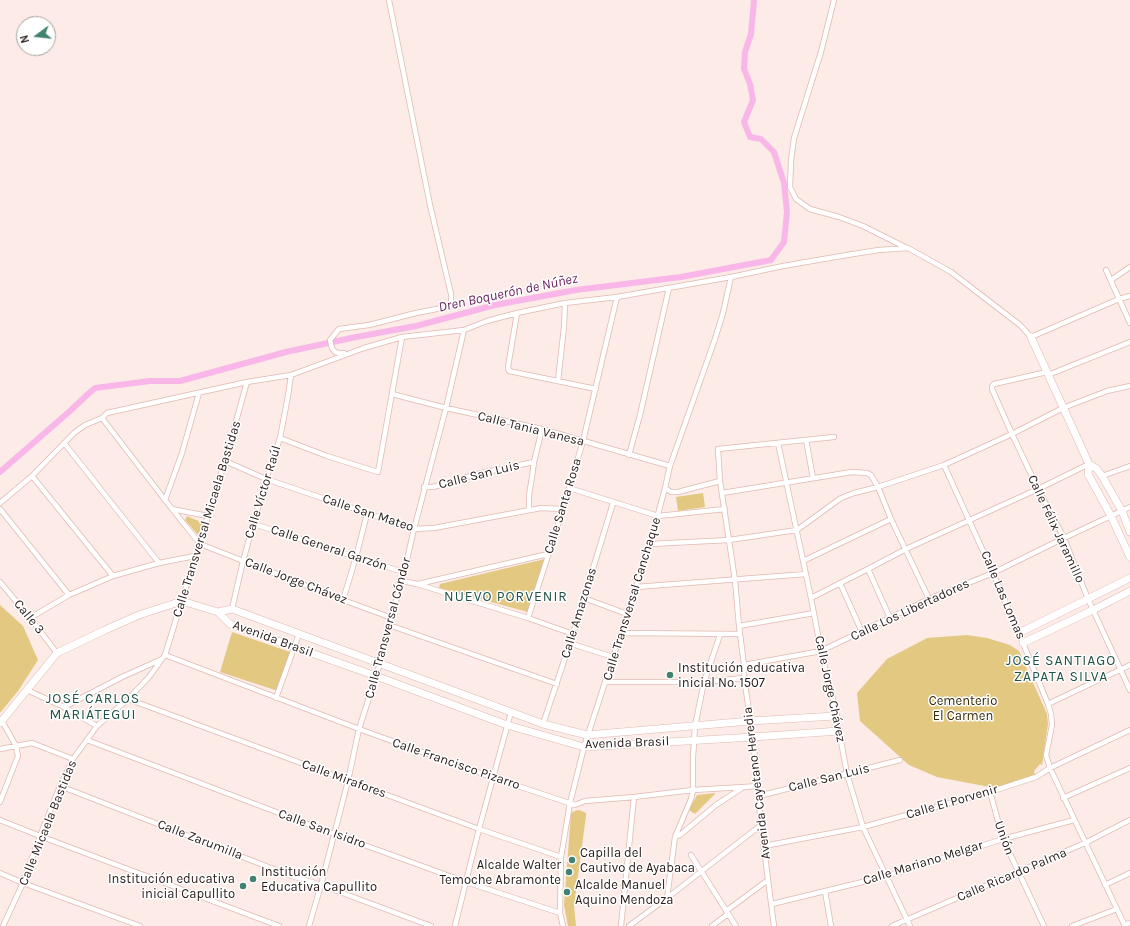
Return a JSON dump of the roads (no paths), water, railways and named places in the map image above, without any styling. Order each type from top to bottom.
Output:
[{"type":"street","points":[[349,353],[335,352],[332,348],[330,340],[339,329],[369,325],[447,307],[452,301],[430,205],[389,0]]},
{"type":"street","points":[[834,0],[821,52],[794,138],[790,187],[796,199],[810,209],[863,226],[908,248],[951,272],[1020,325],[1031,338],[1089,464],[1088,474],[1111,516],[1130,557]]},
{"type":"street","points":[[0,503],[32,476],[74,433],[86,425],[102,418],[107,412],[247,382],[291,375],[349,353],[402,337],[464,330],[487,321],[565,303],[617,297],[670,288],[847,255],[879,250],[908,248]]},
{"type":"street","points":[[1111,280],[1130,267]]},
{"type":"street","points":[[1106,270],[1130,323]]},
{"type":"street","name":"Calle Transversal Canchaque","points":[[563,926],[560,913],[561,857],[570,803],[587,735],[606,682],[650,544],[670,466],[715,339],[723,313],[731,277]]},
{"type":"street","points":[[629,455],[670,288]]},
{"type":"street","points":[[1031,338],[1119,299],[1130,296]]},
{"type":"street","name":"Calle Santa Rosa","points":[[528,618],[584,441],[617,297]]},
{"type":"street","points":[[558,381],[565,303]]},
{"type":"street","points":[[517,313],[509,371],[596,389]]},
{"type":"street","name":"Calle Transversal Cóndor","points":[[309,926],[348,781],[359,729],[380,664],[389,625],[402,581],[424,487],[446,408],[464,330]]},
{"type":"street","points":[[280,438],[327,456],[378,472],[402,337]]},
{"type":"street","points":[[1047,373],[1130,342]]},
{"type":"street","name":"Calle Félix Jaramillo","points":[[1047,373],[994,384],[992,389],[1038,489],[1064,538],[1088,599],[1130,690]]},
{"type":"street","name":"Calle Víctor Raúl","points":[[232,609],[243,561],[266,479],[280,438],[291,375]]},
{"type":"street","name":"Calle Transversal Micaela Bastidas","points":[[166,655],[225,461],[247,382]]},
{"type":"street","points":[[650,544],[729,540],[797,530],[841,498],[854,492],[878,488],[944,465],[1012,434],[1063,408],[1107,391],[1130,386]]},
{"type":"street","points":[[165,500],[182,453],[199,393]]},
{"type":"street","name":"Calle Tania Vanesa","points":[[392,394],[446,408],[542,429],[670,466]]},
{"type":"street","points":[[102,418],[172,510],[200,544]]},
{"type":"street","points":[[529,510],[529,495],[534,462],[542,429]]},
{"type":"street","points":[[778,444],[834,437]]},
{"type":"street","points":[[806,440],[813,478]]},
{"type":"street","points":[[64,443],[159,563]]},
{"type":"street","name":"Avenida Cayetano Heredia","points":[[774,926],[761,825],[753,737],[744,678],[735,580],[720,481],[718,449],[778,444]]},
{"type":"street","name":"Calle Jorge Chávez","points":[[778,444],[847,774],[863,826],[910,926]]},
{"type":"street","name":"Calle San Mateo","points":[[225,461],[266,479],[414,529],[434,528],[529,510],[548,508],[563,509]]},
{"type":"street","name":"Calle San Luis","points":[[424,487],[433,487],[481,473],[534,462]]},
{"type":"street","points":[[1089,464],[1097,469],[1102,476],[1122,511],[1130,532]]},
{"type":"street","points":[[811,598],[906,548],[1038,489],[1089,464]]},
{"type":"street","name":"Calle Las Lomas","points":[[944,465],[970,519],[1048,704],[1052,725],[1046,755],[1050,768],[1125,926]]},
{"type":"street","points":[[1102,476],[1130,466]]},
{"type":"street","points":[[722,493],[852,472],[862,472],[871,475],[929,599]]},
{"type":"street","points":[[32,476],[112,576]]},
{"type":"street","points":[[665,488],[671,492],[678,492],[720,481]]},
{"type":"street","points":[[569,488],[612,503],[658,516],[725,509]]},
{"type":"street","name":"Calle Amazonas","points":[[544,724],[573,634],[612,503]]},
{"type":"street","name":"Calle Los Libertadores","points":[[744,665],[821,651],[929,599],[993,573],[1130,507]]},
{"type":"street","points":[[0,509],[69,595]]},
{"type":"street","points":[[172,510],[208,516]]},
{"type":"street","points":[[343,600],[367,514]]},
{"type":"street","points":[[803,561],[891,519]]},
{"type":"street","name":"Calle General Garzón","points":[[254,524],[403,572]]},
{"type":"street","name":"Calle Jorge Chávez","points":[[200,544],[392,618]]},
{"type":"street","points":[[417,584],[548,554]]},
{"type":"street","points":[[30,618],[69,595],[112,576],[159,563],[195,556]]},
{"type":"street","points":[[868,569],[890,618]]},
{"type":"street","points":[[636,587],[806,574]]},
{"type":"street","points":[[1019,633],[1130,578]]},
{"type":"street","name":"Calle General Garzón","points":[[402,581],[417,584],[528,618],[573,634]]},
{"type":"street","name":"Calle 3","points":[[0,582],[57,653]]},
{"type":"street","points":[[840,584],[862,632]]},
{"type":"street","points":[[1023,643],[1130,591]]},
{"type":"street","points":[[584,598],[627,614]]},
{"type":"street","points":[[0,802],[18,756],[16,746],[1,722],[57,653],[139,615],[182,600],[218,612]]},
{"type":"street","name":"Avenida Brasil","points":[[218,612],[232,609],[544,724],[587,735],[750,721],[836,716]]},
{"type":"street","name":"Avenida Brasil","points":[[218,612],[230,624],[507,725],[584,747],[839,731]]},
{"type":"street","points":[[739,626],[814,613]]},
{"type":"street","points":[[389,625],[557,684]]},
{"type":"street","points":[[622,633],[740,634]]},
{"type":"street","points":[[276,698],[299,634]]},
{"type":"street","points":[[667,898],[675,837],[691,799],[693,790],[695,726],[704,682],[720,635]]},
{"type":"street","points":[[569,643],[613,657]]},
{"type":"street","name":"Calle Micaela Bastidas","points":[[1,926],[23,883],[60,786],[73,759],[97,726],[128,699],[149,677],[166,655]]},
{"type":"street","name":"Calle Francisco Pizarro","points":[[166,655],[359,729],[494,778],[575,805],[586,801],[693,790],[758,786]]},
{"type":"street","points":[[64,707],[122,677],[161,660]]},
{"type":"street","points":[[1048,704],[1130,665]]},
{"type":"street","points":[[606,682],[704,682],[744,678]]},
{"type":"street","points":[[27,690],[64,707],[97,726]]},
{"type":"street","name":"Calle Mirafores","points":[[128,699],[348,781],[561,857]]},
{"type":"street","points":[[455,926],[511,712]]},
{"type":"street","name":"Calle El Porvenir","points":[[764,846],[863,826],[990,792],[1036,777],[1050,768],[1130,730]]},
{"type":"street","name":"Calle San Isidro","points":[[86,740],[334,834],[466,882],[560,913]]},
{"type":"street","points":[[0,749],[32,743],[73,759]]},
{"type":"street","name":"Calle San Luis","points":[[759,796],[900,760]]},
{"type":"street","points":[[1063,798],[1130,768]]},
{"type":"street","name":"Calle Zarumilla","points":[[60,786],[289,875],[321,885],[431,926]]},
{"type":"street","points":[[675,837],[680,835],[716,805],[744,787]]},
{"type":"street","name":"Unión","points":[[990,792],[1003,839],[1044,926]]},
{"type":"street","points":[[622,926],[634,797]]},
{"type":"street","points":[[0,820],[279,926]]},
{"type":"street","name":"Calle Mariano Melgar","points":[[772,904],[887,876],[1003,839],[1074,820]]},
{"type":"street","name":"Calle Ricardo Palma","points":[[892,926],[1085,844],[1130,820]]},
{"type":"street","points":[[629,926],[761,825]]},
{"type":"street","points":[[691,855],[736,926]]},
{"type":"street","points":[[0,873],[23,883],[140,926]]},
{"type":"street","points":[[1105,885],[1130,873]]},
{"type":"street","points":[[712,926],[768,880]]},
{"type":"street","points":[[825,891],[831,926]]},
{"type":"street","points":[[1072,926],[1117,909]]},
{"type":"street","points":[[1125,926],[1130,923]]},
{"type":"waterway","name":"Dren Boquerón de Núñez","points":[[0,472],[95,388],[150,381],[180,381],[286,352],[416,326],[495,305],[576,290],[681,277],[771,260],[784,242],[787,212],[784,183],[774,152],[761,139],[750,137],[744,122],[753,100],[750,84],[744,69],[745,52],[751,34],[754,0]]},
{"type":"place","name":"Institución educativa inicial No. 1507","points":[[670,675]]},
{"type":"place","name":"Capilla del Cautivo de Ayabaca","points":[[572,860]]},
{"type":"place","name":"Alcalde Walter Temoche Abramonte","points":[[569,872]]},
{"type":"place","name":"Institución Educativa Capullito","points":[[253,879]]},
{"type":"place","name":"Institución educativa inicial Capullito","points":[[243,886]]},
{"type":"place","name":"Alcalde Manuel Aquino Mendoza","points":[[567,892]]},
{"type":"district","name":"NUEVO PORVENIR","points":[[506,597]]},
{"type":"district","name":"JOSÉ SANTIAGO ZAPATA SILVA","points":[[1061,670]]},
{"type":"district","name":"JOSÉ CARLOS MARIÁTEGUI","points":[[93,708]]},
{"type":"park label","name":"Cementerio El Carmen","points":[[963,708]]}]
